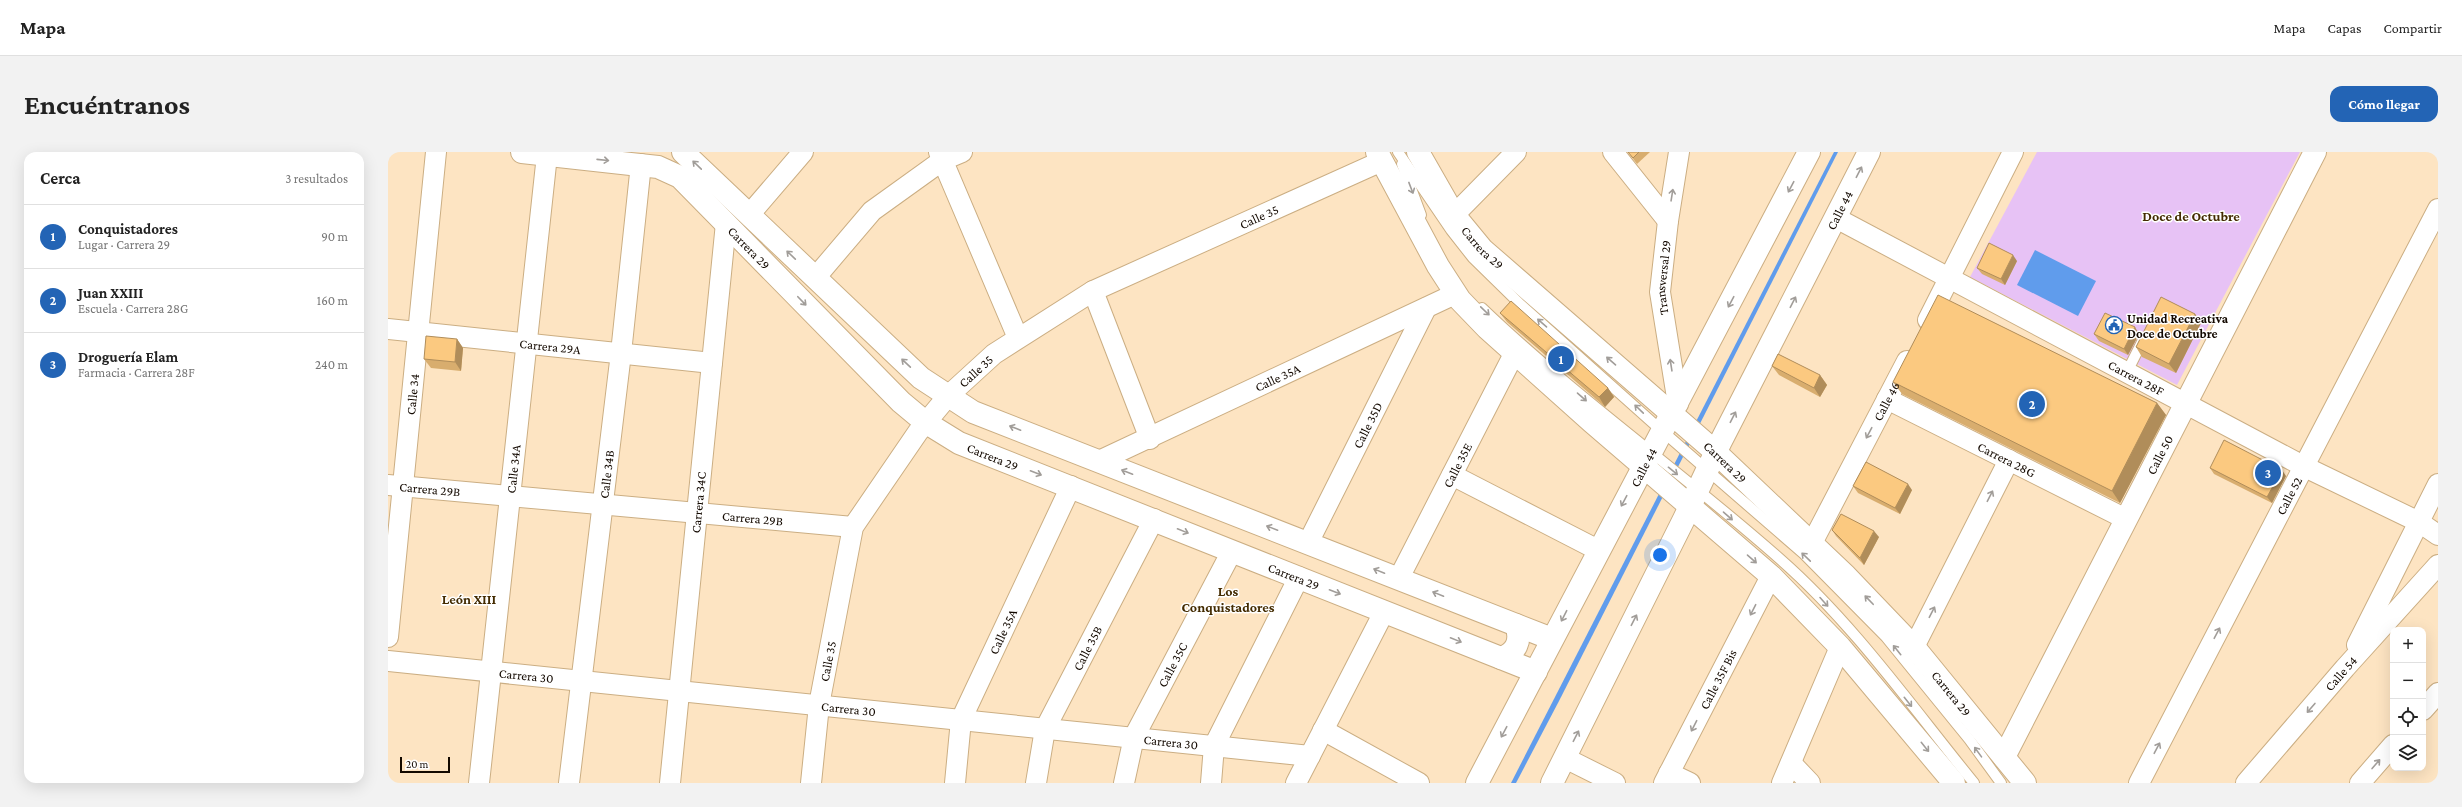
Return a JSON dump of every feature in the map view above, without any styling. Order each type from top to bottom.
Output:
[{"type":"main road","name":"Carrera 29","points":[[522,152],[641,164],[658,167],[680,177],[901,402],[924,422],[959,443],[1071,486],[1536,672]]},
{"type":"main road","name":"Carrera 29","points":[[683,152],[922,378],[973,412],[1552,639]]},
{"type":"main road","name":"Carrera 29","points":[[1418,152],[1454,216],[1482,249],[1671,420],[1709,459],[1812,543],[1914,646],[2025,783]]},
{"type":"main road","name":"Calle 44","points":[[1477,783],[1536,672],[1598,550],[1671,420],[1809,152]]},
{"type":"main road","name":"Calle 44","points":[[1552,783],[1709,459],[1836,218],[1869,152]]},
{"type":"main road","name":"Calle 50","points":[[2004,757],[2315,152]]},
{"type":"main road","points":[[1389,154],[1455,294],[1487,328],[1515,352],[1691,496],[1840,646],[1954,783]]},
{"type":"main road","points":[[901,402],[907,405],[920,402],[927,390],[922,378]]},
{"type":"main road","points":[[959,443],[952,432],[955,418],[960,414],[973,412]]},
{"type":"main road","points":[[1501,658],[1513,652],[1517,646],[1519,632],[1516,626]]},
{"type":"street","name":"Calle 34","points":[[388,637],[395,485],[418,332],[436,152]]},
{"type":"street","points":[[815,278],[872,211],[941,156],[962,152]]},
{"type":"street","points":[[1454,216],[1516,152]]},
{"type":"street","points":[[1613,152],[1668,221]]},
{"type":"street","name":"Transversal 29","points":[[1671,420],[1660,292],[1668,221],[1679,152]]},
{"type":"street","name":"Calle 46","points":[[1812,543],[2013,152]]},
{"type":"street","points":[[749,216],[798,153]]},
{"type":"street","name":"Calle 34A","points":[[479,783],[546,154]]},
{"type":"street","name":"Calle 35","points":[[811,783],[819,705],[853,527],[924,422],[948,396],[989,358],[1093,291],[1389,154]]},
{"type":"street","points":[[941,156],[1018,338]]},
{"type":"street","name":"Calle 34B","points":[[569,783],[621,353],[641,164]]},
{"type":"street","name":"Calle 52","points":[[2139,783],[2305,467],[2438,209]]},
{"type":"street","name":"Carrera 28F","points":[[1836,218],[2305,467],[2418,522],[2438,535]]},
{"type":"street","name":"Carrera 34C","points":[[670,783],[726,223]]},
{"type":"street","points":[[1093,291],[1150,439]]},
{"type":"street","name":"Calle 35A","points":[[1099,461],[1150,439],[1455,294]]},
{"type":"street","name":"Calle 35D","points":[[1308,543],[1426,308]]},
{"type":"street","name":"Carrera 29A","points":[[388,329],[712,363]]},
{"type":"street","name":"Calle 35E","points":[[1399,578],[1515,352]]},
{"type":"street","name":"Carrera 28G","points":[[1887,399],[2126,519]]},
{"type":"street","points":[[1914,646],[2008,460]]},
{"type":"street","points":[[1452,475],[1598,550]]},
{"type":"street","points":[[2345,668],[2438,484]]},
{"type":"street","name":"Carrera 29B","points":[[395,485],[853,527]]},
{"type":"street","name":"Calle 35A","points":[[955,783],[961,720],[1071,486]]},
{"type":"street","name":"Calle 35B","points":[[1036,783],[1044,728],[1154,519]]},
{"type":"street","name":"Calle 35C","points":[[1124,783],[1134,737],[1232,551]]},
{"type":"street","name":"Calle 54","points":[[2246,783],[2345,668],[2438,565]]},
{"type":"street","name":"Calle 35F Bis","points":[[1667,778],[1771,576]]},
{"type":"street","points":[[1211,783],[1214,746],[1299,577]]},
{"type":"street","points":[[1296,783],[1384,612]]},
{"type":"street","points":[[1782,783],[1840,646]]},
{"type":"street","name":"Carrera 30","points":[[388,661],[1310,756]]},
{"type":"street","points":[[2426,707],[2438,693]]},
{"type":"street","points":[[1323,730],[1419,783]]},
{"type":"street","points":[[2360,783],[2390,748]]},
{"type":"street","points":[[1565,758],[1615,783]]},
{"type":"street","points":[[1791,763],[1810,783]]},
{"type":"street","points":[[1667,778],[1690,783]]},
{"type":"lane","points":[[1389,154],[1473,258],[1521,305],[1671,420]]},
{"type":"lane","points":[[1389,154],[1438,248],[1468,295],[1600,413],[1648,461]]},
{"type":"lane","points":[[2127,372],[2150,327]]},
{"type":"lane","points":[[1709,459],[1886,636],[1969,739],[2001,783]]},
{"type":"lane","points":[[1691,496],[1780,559],[1817,594],[1849,629],[1974,783]]},
{"type":"shaded area","points":[[2037,152],[2300,152],[2177,385],[1970,277]]},
{"type":"water","points":[[1834,152],[1838,152],[1559,701],[1516,783],[1511,783]]},
{"type":"water","points":[[2035,250],[2096,281],[2078,316],[2017,285]]},
{"type":"building","points":[[1628,152],[1639,152],[1633,158]]},
{"type":"building","points":[[1989,243],[2013,255],[2001,279],[1977,268]]},
{"type":"building","points":[[1938,295],[2157,403],[2112,491],[1893,382]]},
{"type":"building","points":[[2161,297],[2195,314],[2169,364],[2136,347]]},
{"type":"building","points":[[1511,301],[1608,388],[1599,397],[1500,313]]},
{"type":"building","points":[[2105,313],[2135,327],[2124,349],[2094,334]]},
{"type":"building","points":[[426,336],[457,339],[455,362],[424,359]]},
{"type":"building","points":[[1778,354],[1820,375],[1814,388],[1772,366]]},
{"type":"building","points":[[2224,440],[2282,470],[2267,497],[2210,468]]},
{"type":"building","points":[[1866,462],[1908,484],[1895,508],[1853,486]]},
{"type":"building","points":[[1841,514],[1874,531],[1860,558],[1832,530]]},
{"type":"place","name":"Unidad Recreativa Doce de Octubre","points":[[2114,325]]},
{"type":"place","name":"Conquistadores","points":[[1561,359]]},
{"type":"place","name":"Juan XXIII","points":[[2032,404]]},
{"type":"place","name":"Droguería Elam","points":[[2268,473]]},
{"type":"district","name":"Doce de Octubre","points":[[2191,216]]},
{"type":"district","name":"León XIII","points":[[469,599]]},
{"type":"district","name":"Los Conquistadores","points":[[1228,600]]}]
